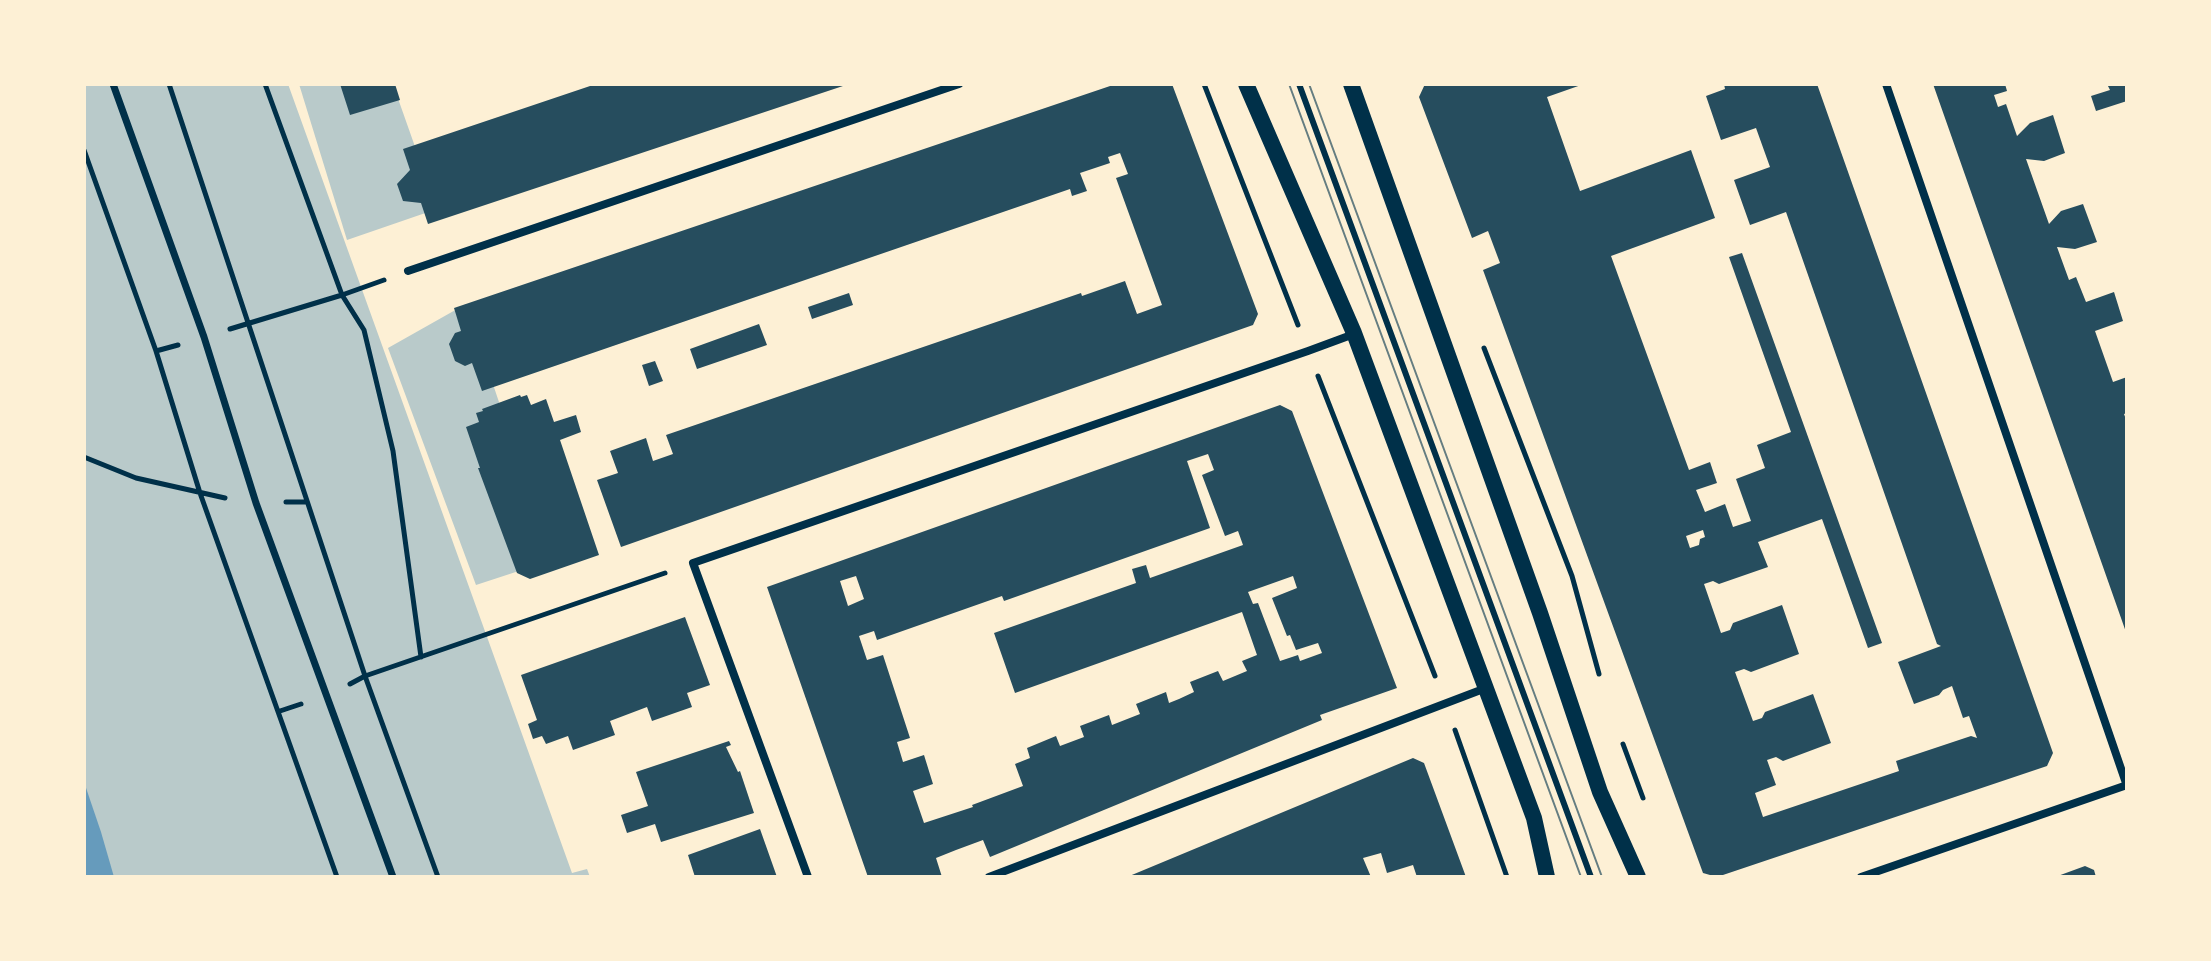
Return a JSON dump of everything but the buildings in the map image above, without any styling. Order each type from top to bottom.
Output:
[{"type":"main road","points":[[1246,84],[1354,333],[1534,818],[1547,877]]},
{"type":"main road","points":[[1351,84],[1530,583],[1600,792],[1638,877]]},
{"type":"street","points":[[113,84],[204,337],[256,503],[393,877]]},
{"type":"street","points":[[408,271],[959,84]]},
{"type":"street","points":[[1861,877],[2127,785],[1886,84]]},
{"type":"street","points":[[808,877],[693,563],[1354,333]]},
{"type":"street","points":[[989,877],[1486,688]]},
{"type":"lane","points":[[1299,84],[1591,877]]},
{"type":"path","points":[[169,84],[365,676],[438,877]]},
{"type":"path","points":[[265,84],[342,295],[364,330],[393,451],[421,657]]},
{"type":"path","points":[[1204,84],[1446,704],[1507,877]]},
{"type":"path","points":[[84,150],[156,351],[200,493],[337,877]]},
{"type":"path","points":[[294,310],[408,271]]},
{"type":"path","points":[[84,457],[136,478],[200,493]]},
{"type":"path","points":[[398,665],[693,563]]},
{"type":"shaded area","points":[[84,84],[288,84],[572,873],[587,869],[590,877],[84,877]]},
{"type":"shaded area","points":[[299,84],[363,84],[395,90],[437,209],[347,240]]},
{"type":"shaded area","points":[[466,304],[503,414],[531,567],[476,585],[388,348]]},
{"type":"water","points":[[84,782],[101,832],[114,877],[84,877]]},
{"type":"tram line","points":[[1289,84],[1581,877]]},
{"type":"tram line","points":[[1309,84],[1602,877]]}]
